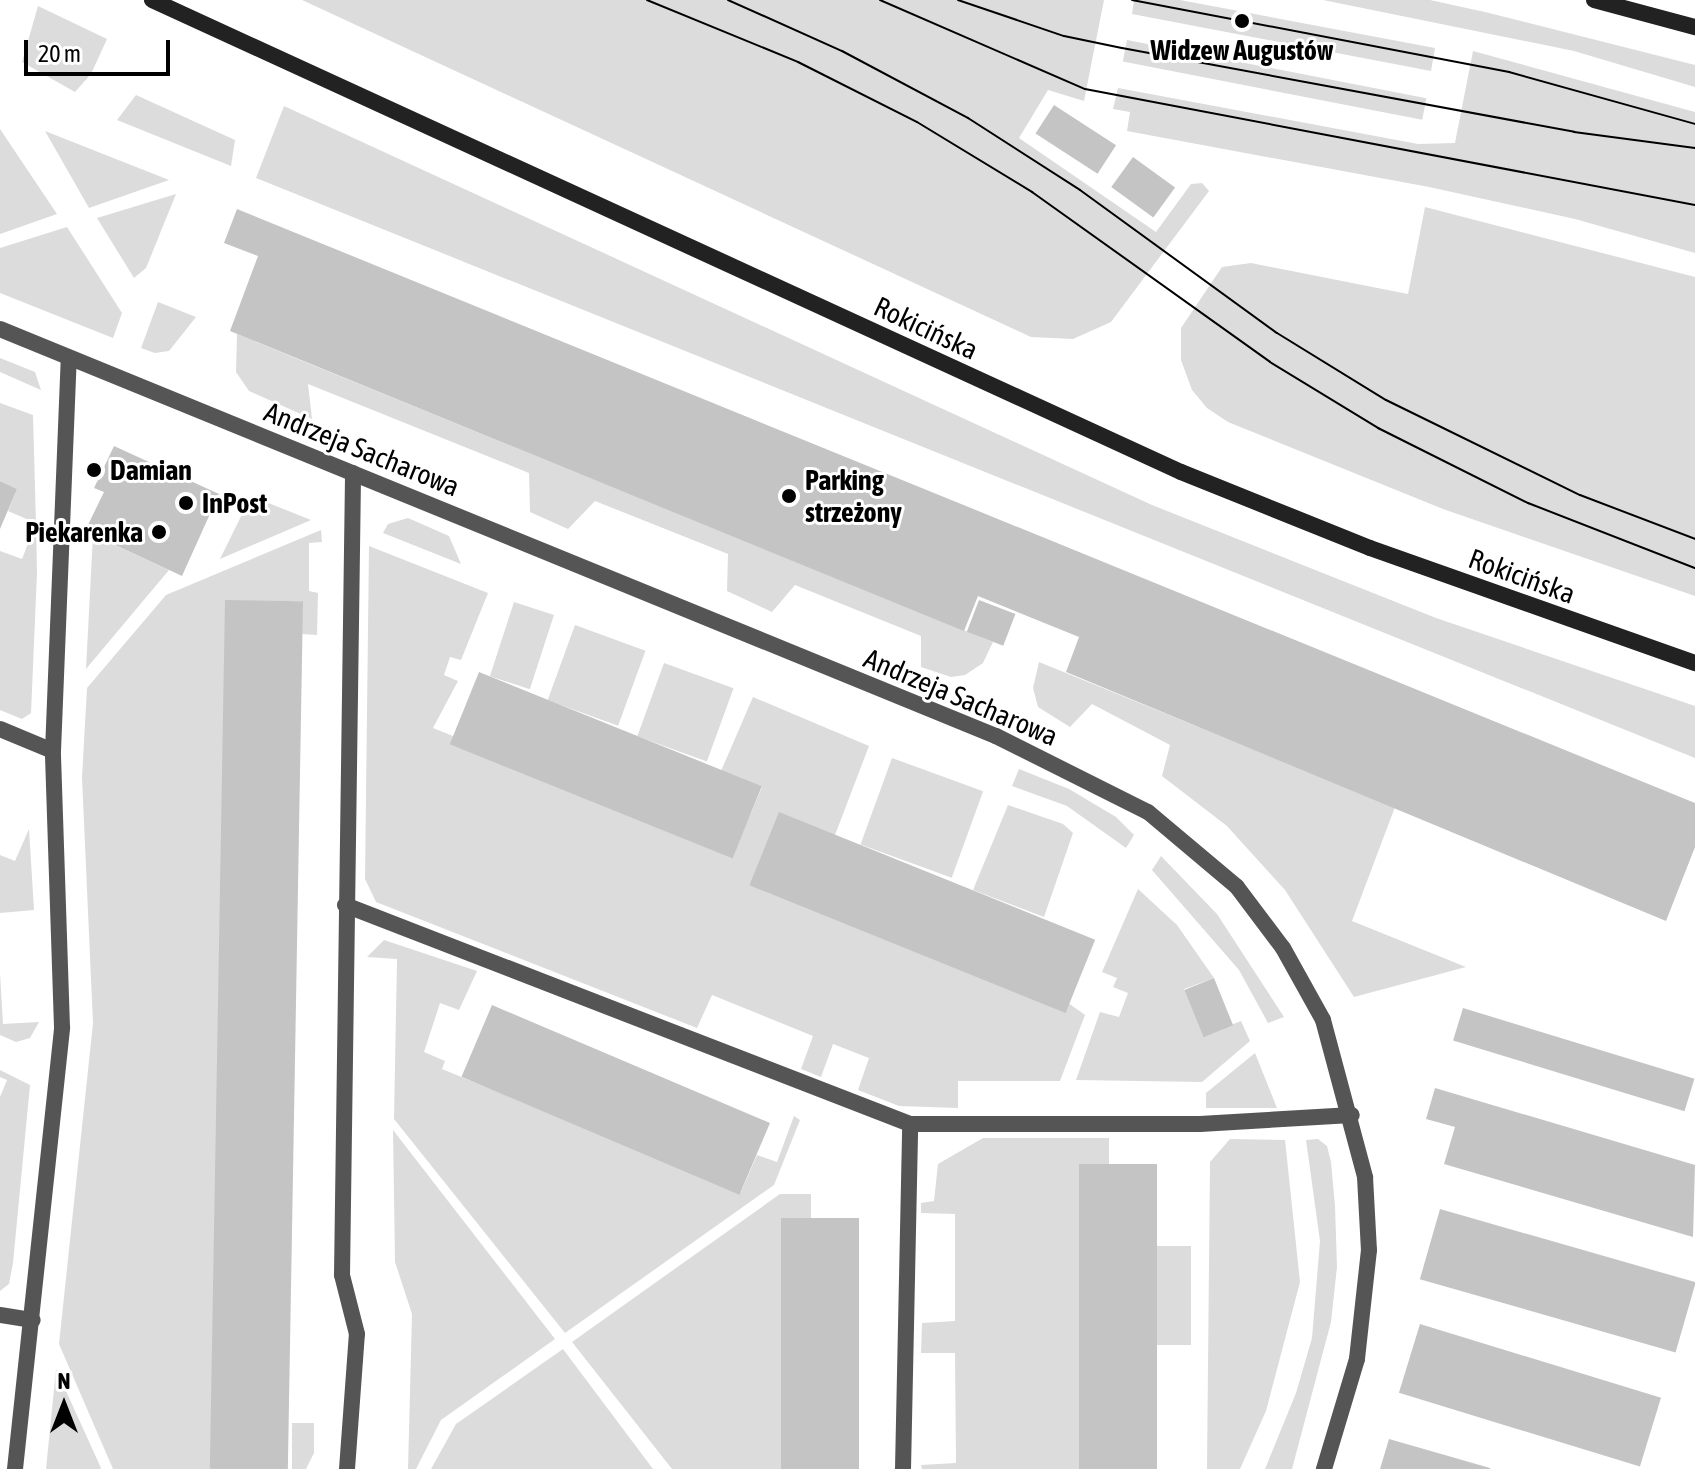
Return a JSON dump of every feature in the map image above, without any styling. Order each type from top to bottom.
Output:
[{"type":"main road","name":"Rokicińska","points":[[152,0],[1181,472],[1400,559],[1695,663]]},
{"type":"main road","points":[[1594,0],[1695,27]]},
{"type":"street","name":"Andrzeja Sacharowa","points":[[0,329],[996,736],[1148,812],[1237,887],[1283,948],[1323,1020],[1352,1115],[1365,1177],[1369,1250],[1357,1359],[1324,1469]]},
{"type":"street","points":[[15,1469],[62,1027],[53,751],[69,359]]},
{"type":"street","points":[[347,1469],[357,1334],[342,1275],[353,473]]},
{"type":"street","points":[[0,729],[53,751]]},
{"type":"street","points":[[345,905],[910,1124],[1230,1123],[1352,1115]]},
{"type":"street","points":[[903,1469],[910,1124]]},
{"type":"street","points":[[0,1315],[33,1320]]},
{"type":"shaded area","points":[[302,0],[1104,0],[1084,101],[1048,90],[1019,138],[1156,232],[1191,184],[1202,183],[1209,191],[1111,322],[1073,339],[1031,337]]},
{"type":"shaded area","points":[[1134,0],[1180,0],[1435,48],[1431,71],[1132,14]]},
{"type":"shaded area","points":[[1323,0],[1430,0],[1485,12],[1695,65],[1695,87],[1574,51]]},
{"type":"shaded area","points":[[38,6],[107,39],[91,74],[75,92],[22,62]]},
{"type":"shaded area","points":[[1127,40],[1426,98],[1422,120],[1123,62]]},
{"type":"shaded area","points":[[1473,51],[1695,112],[1695,253],[1575,219],[1429,187],[1127,131],[1130,112],[1113,109],[1118,88],[1418,144],[1455,143]]},
{"type":"shaded area","points":[[136,95],[235,140],[231,166],[117,120]]},
{"type":"shaded area","points":[[284,106],[1152,505],[1436,618],[1695,706],[1695,758],[256,178]]},
{"type":"shaded area","points":[[0,129],[57,214],[0,234]]},
{"type":"shaded area","points":[[45,131],[169,180],[89,208]]},
{"type":"shaded area","points":[[176,194],[146,268],[134,278],[97,218]]},
{"type":"shaded area","points":[[1425,207],[1695,277],[1695,596],[1443,509],[1228,422],[1207,408],[1192,390],[1181,360],[1181,328],[1222,267],[1251,263],[1408,294]]},
{"type":"shaded area","points":[[67,227],[122,313],[113,338],[0,293],[0,248]]},
{"type":"shaded area","points":[[158,302],[196,317],[169,351],[155,353],[141,348]]},
{"type":"shaded area","points":[[237,334],[993,642],[983,663],[965,675],[951,677],[921,667],[921,636],[795,585],[772,612],[727,591],[728,554],[595,501],[568,529],[530,512],[529,473],[308,384],[312,419],[249,391],[236,372]]},
{"type":"shaded area","points":[[0,358],[35,372],[41,390],[0,372]]},
{"type":"shaded area","points":[[0,403],[33,415],[36,523],[8,511],[17,489],[0,481]]},
{"type":"shaded area","points":[[251,496],[311,520],[220,559]]},
{"type":"shaded area","points":[[408,518],[449,536],[461,564],[383,533],[388,524]]},
{"type":"shaded area","points":[[36,523],[31,713],[22,719],[0,710],[0,551],[22,559]]},
{"type":"shaded area","points":[[321,530],[322,542],[309,543],[309,591],[318,593],[317,635],[302,634],[302,601],[225,601],[226,1469],[113,1469],[59,1344],[93,1023],[82,778],[87,688],[166,595]]},
{"type":"shaded area","points":[[93,535],[169,570],[86,669]]},
{"type":"shaded area","points":[[369,546],[488,593],[461,660],[450,657],[444,675],[458,681],[433,728],[453,736],[451,744],[732,858],[762,787],[721,771],[753,697],[869,746],[835,835],[1085,1015],[1060,1081],[958,1081],[958,1108],[899,1106],[858,1090],[869,1058],[833,1044],[821,1077],[801,1069],[813,1036],[712,995],[697,1028],[376,902],[365,879]]},
{"type":"shaded area","points":[[514,602],[554,615],[530,689],[490,676]]},
{"type":"shaded area","points":[[575,625],[645,651],[618,726],[548,700]]},
{"type":"shaded area","points":[[1039,662],[1395,807],[1352,921],[1466,967],[1354,997],[1285,890],[1227,826],[1162,776],[1170,745],[1092,704],[1070,727],[1038,707],[1033,688]]},
{"type":"shaded area","points":[[664,663],[734,688],[707,762],[637,736]]},
{"type":"shaded area","points":[[892,758],[983,791],[952,878],[861,844]]},
{"type":"shaded area","points":[[1019,769],[1069,789],[1116,817],[1134,835],[1126,848],[1067,806],[1012,786]]},
{"type":"shaded area","points":[[1008,805],[1063,824],[1073,833],[1044,917],[973,890]]},
{"type":"shaded area","points":[[29,829],[34,910],[0,913],[0,855],[15,861]]},
{"type":"shaded area","points":[[1161,856],[1217,914],[1284,1017],[1268,1023],[1239,970],[1152,870]]},
{"type":"shaded area","points":[[1138,889],[1177,925],[1214,978],[1184,989],[1203,1036],[1241,1021],[1250,1041],[1202,1082],[1076,1080],[1100,1012],[1119,1017],[1128,993],[1113,987],[1117,978],[1102,972]]},
{"type":"shaded area","points":[[384,940],[477,971],[459,1010],[440,1003],[424,1052],[445,1061],[442,1069],[741,1192],[757,1155],[777,1162],[794,1116],[800,1120],[774,1185],[565,1333],[394,1119],[397,959],[367,957]]},
{"type":"shaded area","points":[[0,973],[3,1024],[39,1022],[30,1038],[16,1042],[0,1035]]},
{"type":"shaded area","points":[[1255,1053],[1277,1108],[1206,1108],[1206,1093]]},
{"type":"shaded area","points":[[0,1070],[30,1085],[13,1263],[9,1284],[0,1291],[0,1097],[7,1080],[0,1077]]},
{"type":"shaded area","points":[[393,1130],[555,1339],[441,1420],[416,1469],[408,1469],[412,1314],[395,1262]]},
{"type":"shaded area","points":[[983,1138],[1109,1138],[1109,1164],[1079,1164],[1079,1469],[922,1469],[921,1465],[956,1463],[955,1353],[921,1353],[922,1323],[955,1321],[955,1214],[921,1213],[921,1203],[934,1201],[938,1164]]},
{"type":"shaded area","points":[[1230,1139],[1285,1140],[1300,1282],[1266,1411],[1240,1469],[1207,1469],[1210,1162]]},
{"type":"shaded area","points":[[1318,1139],[1327,1146],[1335,1206],[1337,1267],[1331,1322],[1292,1469],[1265,1469],[1296,1393],[1312,1338],[1320,1241],[1306,1140]]},
{"type":"shaded area","points":[[780,1194],[811,1194],[811,1218],[781,1218],[781,1469],[672,1469],[572,1342]]},
{"type":"shaded area","points":[[1157,1246],[1191,1246],[1191,1345],[1157,1345]]},
{"type":"shaded area","points":[[563,1349],[653,1469],[431,1469],[456,1424]]},
{"type":"shaded area","points":[[56,1369],[101,1468],[100,1469],[46,1469]]},
{"type":"shaded area","points":[[292,1423],[314,1423],[314,1453],[306,1469],[292,1469]]},
{"type":"building","points":[[1054,105],[1116,145],[1098,174],[1035,134]]},
{"type":"building","points":[[1133,157],[1175,188],[1153,217],[1111,187]]},
{"type":"building","name":"Parking strzeżony","points":[[237,209],[1695,803],[1695,847],[1666,921],[1066,672],[1079,637],[978,596],[964,631],[230,331],[258,256],[224,243]]},
{"type":"building","points":[[114,446],[219,494],[182,576],[85,531],[104,492],[94,488]]},
{"type":"building","points":[[0,481],[17,489],[0,529]]},
{"type":"building","points":[[225,600],[303,601],[288,1469],[210,1469]]},
{"type":"building","points":[[979,600],[1015,614],[1003,646],[967,632]]},
{"type":"building","points":[[479,672],[762,786],[733,859],[450,744]]},
{"type":"building","points":[[779,812],[1095,940],[1066,1013],[749,885]]},
{"type":"building","points":[[1214,978],[1233,1025],[1203,1037],[1184,990]]},
{"type":"building","points":[[492,1005],[770,1123],[740,1195],[462,1077]]},
{"type":"building","points":[[1463,1008],[1694,1079],[1684,1111],[1453,1041]]},
{"type":"building","points":[[1435,1088],[1695,1165],[1693,1237],[1444,1164],[1455,1127],[1426,1119]]},
{"type":"building","points":[[1079,1164],[1157,1164],[1157,1469],[1079,1469]]},
{"type":"building","points":[[1440,1209],[1695,1282],[1676,1352],[1420,1279]]},
{"type":"building","points":[[781,1218],[859,1218],[859,1469],[781,1469]]},
{"type":"building","points":[[1420,1324],[1661,1398],[1640,1467],[1399,1393]]},
{"type":"building","points":[[1389,1439],[1490,1468],[1490,1469],[1380,1469]]},
{"type":"tram line","points":[[647,0],[798,62],[917,122],[1032,192],[1270,362],[1378,428],[1528,503],[1695,568]]},
{"type":"tram line","points":[[728,0],[842,51],[968,118],[1080,190],[1277,333],[1386,400],[1580,495],[1695,539]]},
{"type":"tram line","points":[[880,0],[1085,89],[1695,205]]},
{"type":"tram line","points":[[958,0],[1064,36],[1122,48],[1574,132],[1695,148]]},
{"type":"tram line","points":[[1132,0],[1509,72],[1695,124]]},
{"type":"place","name":"Widzew Augustów","points":[[1242,21]]},
{"type":"place","name":"Damian","points":[[94,470]]},
{"type":"place","name":"Parking strzeżony","points":[[789,496]]},
{"type":"place","name":"InPost","points":[[186,503]]},
{"type":"place","name":"Piekarenka","points":[[159,532]]}]
